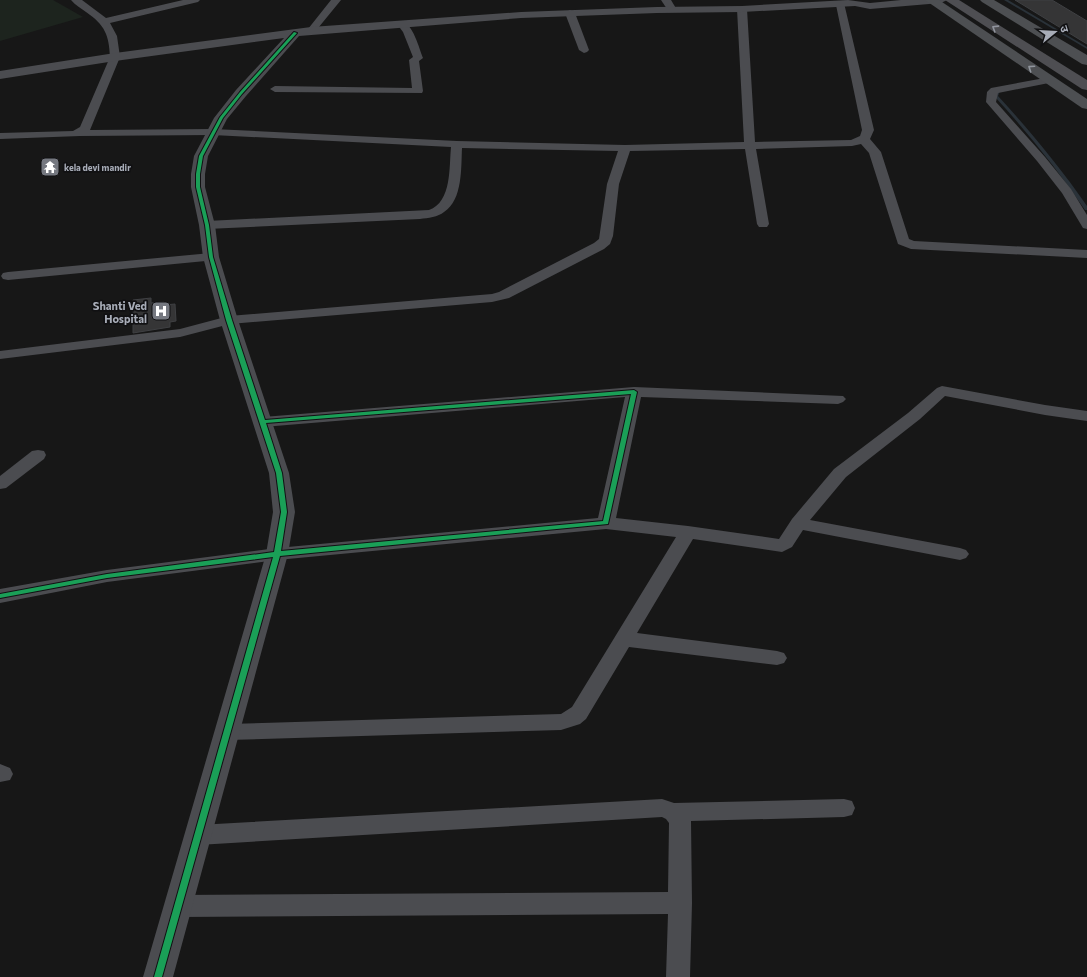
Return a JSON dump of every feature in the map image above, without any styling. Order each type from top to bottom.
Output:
[{"type":"highway","points":[[951,0],[1087,86]]},
{"type":"highway","points":[[971,0],[1087,73]]},
{"type":"main road","points":[[935,0],[1087,105]]},
{"type":"main road","points":[[986,0],[1085,59]]},
{"type":"street","points":[[76,0],[105,21],[111,30],[114,39],[115,57],[85,129],[80,133]]},
{"type":"street","points":[[105,21],[179,2],[195,0]]},
{"type":"street","points":[[158,977],[277,554],[284,512],[279,473],[211,257],[207,225],[198,187],[198,174],[201,156],[213,132],[228,108],[336,0]]},
{"type":"street","points":[[0,75],[115,57],[303,32],[521,14],[570,13],[669,5],[742,9],[841,5],[860,2],[870,6],[935,0]]},
{"type":"street","points":[[0,136],[44,136],[80,133],[213,132],[457,144],[625,148],[841,144],[864,140],[867,136],[868,130],[841,5]]},
{"type":"street","points":[[742,9],[750,146],[763,224]]},
{"type":"street","points":[[570,13],[584,50]]},
{"type":"street","points":[[275,89],[418,91],[414,60],[418,58],[408,32],[402,24]]},
{"type":"street","points":[[1050,80],[995,90],[992,92],[990,102],[1041,159],[1067,192],[1087,225]]},
{"type":"street","points":[[864,140],[875,152],[903,241],[906,244],[1087,254]]},
{"type":"street","points":[[207,225],[420,215],[436,212],[446,203],[452,192],[457,144]]},
{"type":"street","points":[[0,355],[180,333],[230,320],[492,298],[504,295],[600,246],[605,241],[607,236],[613,184],[625,148]]},
{"type":"street","points":[[8,276],[211,257]]},
{"type":"street","points":[[0,596],[107,576],[277,554],[606,522],[782,546],[786,543],[798,523],[840,473],[914,416],[939,392],[946,391],[1045,410],[1087,416]]},
{"type":"street","points":[[263,422],[634,392],[838,400]]},
{"type":"street","points":[[606,522],[634,392]]},
{"type":"street","points":[[0,484],[38,455]]},
{"type":"street","points":[[798,523],[960,554]]},
{"type":"street","points":[[227,732],[561,722],[573,718],[579,713],[688,532]]},
{"type":"street","points":[[624,638],[777,658]]},
{"type":"street","points":[[198,835],[662,808],[674,812],[844,808]]},
{"type":"street","points":[[674,812],[680,822],[678,977]]},
{"type":"street","points":[[178,906],[680,903]]},
{"type":"shaded area","points":[[0,0],[53,0],[83,17],[0,41]]},
{"type":"building","points":[[1015,0],[1052,0],[1087,21],[1087,44]]},
{"type":"building","points":[[151,298],[151,303],[164,302],[164,305],[175,304],[176,321],[170,322],[170,327],[133,333],[133,300]]},
{"type":"waterway","points":[[1006,0],[1087,48]]},
{"type":"waterway","points":[[998,91],[996,96],[1044,151],[1087,209]]},
{"type":"cycle path","points":[[158,977],[277,554],[284,512],[279,473],[229,320],[211,257],[207,225],[198,187],[198,174],[201,156],[221,118],[241,93],[295,33]]},
{"type":"cycle path","points":[[0,596],[107,576],[277,554],[606,523],[634,392],[263,422]]},
{"type":"place","name":"kela devi mandir","points":[[50,167]]},
{"type":"place","name":"Shanti Ved Hospital","points":[[161,311]]}]
